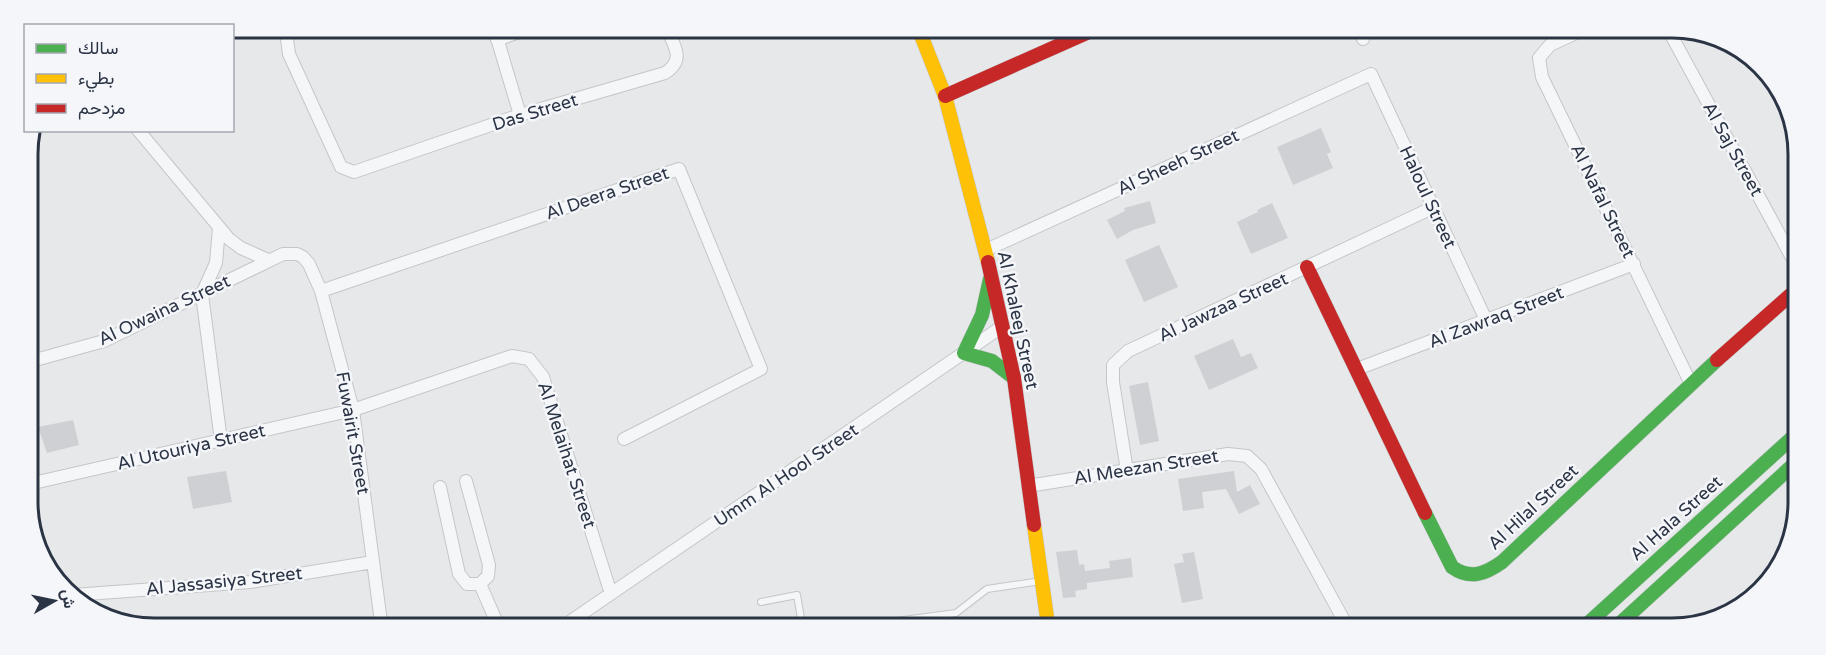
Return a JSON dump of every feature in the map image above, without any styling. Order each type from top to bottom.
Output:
[{"type":"street","name":"Das Street","points":[[288,38],[289,54],[341,166],[350,171],[359,172],[520,115],[665,73],[674,67],[677,59],[671,38]]},
{"type":"street","points":[[496,38],[520,115]]},
{"type":"street","name":"Al Khaleej Street","points":[[922,38],[945,96],[986,250],[1003,326],[1014,378],[1047,617]]},
{"type":"street","points":[[945,96],[1075,38]]},
{"type":"street","name":"Al Nafal Street","points":[[1565,38],[1550,45],[1539,58],[1542,77],[1691,384]]},
{"type":"street","name":"Al Saj Street","points":[[1673,38],[1788,250]]},
{"type":"street","name":"Haloul Street","points":[[1371,74],[1486,320]]},
{"type":"street","name":"Al Sheeh Street","points":[[986,250],[1371,74]]},
{"type":"street","points":[[140,132],[219,228],[241,248],[268,260]]},
{"type":"street","name":"Al Deera Street","points":[[321,291],[679,169],[762,369],[624,439]]},
{"type":"street","name":"Al Jawzaa Street","points":[[1127,471],[1113,382],[1113,365],[1128,351],[1432,208]]},
{"type":"street","points":[[219,228],[216,263],[202,294],[221,441]]},
{"type":"street","name":"Al Owaina Street","points":[[37,359],[104,340],[268,260],[283,254],[297,254]]},
{"type":"street","name":"Fuwairit Street","points":[[297,254],[309,264],[321,291],[353,410],[381,618]]},
{"type":"street","name":"Al Zawraq Street","points":[[1357,369],[1634,264]]},
{"type":"street","name":"Al Hilal Street","points":[[1307,267],[1442,550],[1452,567],[1468,575],[1486,573],[1502,562],[1691,384],[1788,297]]},
{"type":"street","points":[[991,274],[982,315],[964,353],[992,361],[1014,378]]},
{"type":"street","name":"Umm Al Hool Street","points":[[576,618],[1003,326]]},
{"type":"street","name":"Al Melaihat Street","points":[[353,410],[512,356],[529,359],[543,377],[611,594]]},
{"type":"street","name":"Al Utouriya Street","points":[[37,482],[353,410]]},
{"type":"street","name":"Al Hala Street","points":[[1595,617],[1788,441]]},
{"type":"street","name":"Al Meezan Street","points":[[1028,486],[1228,454],[1247,456],[1261,469],[1342,617]]},
{"type":"street","points":[[1627,617],[1788,470]]},
{"type":"street","points":[[440,487],[459,574],[467,584],[480,584],[488,576],[489,565],[466,481]]},
{"type":"street","name":"Al Jassasiya Street","points":[[84,594],[250,582],[374,562]]},
{"type":"street","points":[[480,584],[495,618]]},
{"type":"lane","points":[[927,617],[956,614],[987,589],[1041,581]]},
{"type":"lane","points":[[761,602],[797,595],[801,618]]},
{"type":"building","points":[[1321,128],[1331,152],[1327,154],[1333,168],[1293,185],[1277,147]]},
{"type":"building","points":[[1150,201],[1156,223],[1133,230],[1117,239],[1107,220],[1125,211],[1124,208]]},
{"type":"building","points":[[1272,203],[1288,238],[1251,254],[1237,222]]},
{"type":"building","points":[[1159,245],[1178,287],[1144,302],[1125,260]]},
{"type":"building","points":[[1233,339],[1241,357],[1251,353],[1258,368],[1209,390],[1194,356]]},
{"type":"building","points":[[1148,382],[1159,441],[1140,445],[1129,386]]},
{"type":"building","points":[[73,420],[79,445],[47,453],[38,427]]},
{"type":"building","points":[[226,471],[232,502],[193,509],[187,477]]},
{"type":"building","points":[[1234,471],[1237,492],[1250,485],[1260,504],[1239,514],[1226,489],[1202,492],[1204,508],[1183,511],[1178,479]]},
{"type":"building","points":[[1077,550],[1079,565],[1084,564],[1085,571],[1110,568],[1109,561],[1131,558],[1133,577],[1087,583],[1087,589],[1075,591],[1076,597],[1063,598],[1056,552]]},
{"type":"building","points":[[1194,552],[1203,599],[1182,603],[1174,564],[1184,562],[1182,554]]},
{"type":"traffic: fast","points":[[990,279],[982,315],[964,353],[992,361],[1014,378]]},
{"type":"traffic: fast","points":[[1425,513],[1452,567],[1471,574],[1490,570],[1502,562],[1717,360]]},
{"type":"traffic: fast","points":[[1595,617],[1788,441]]},
{"type":"traffic: fast","points":[[1627,617],[1788,470]]},
{"type":"traffic: slow","points":[[922,38],[945,96],[988,262]]},
{"type":"traffic: slow","points":[[1034,525],[1047,617]]},
{"type":"traffic: jam","points":[[945,96],[1075,38]]},
{"type":"traffic: jam","points":[[988,262],[1014,378],[1034,525]]},
{"type":"traffic: jam","points":[[1307,267],[1425,513]]},
{"type":"traffic: jam","points":[[1717,360],[1788,297]]}]
